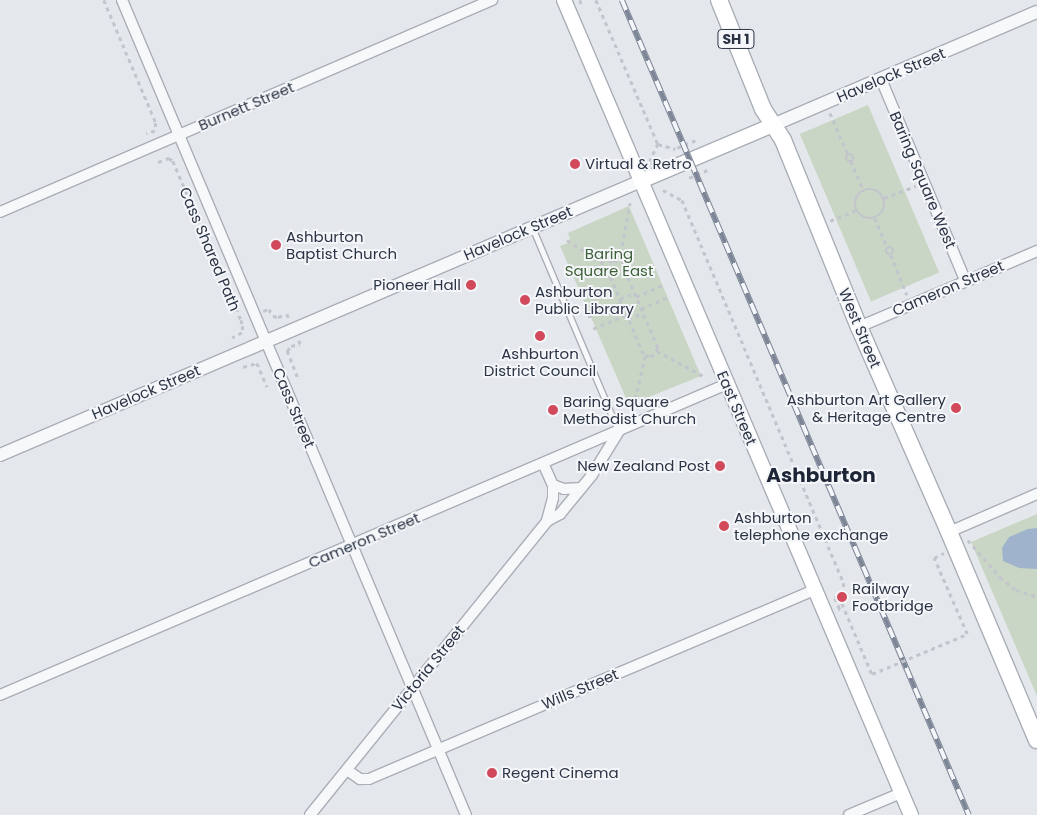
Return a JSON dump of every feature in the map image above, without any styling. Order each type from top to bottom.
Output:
[{"type":"highway","name":"West Street","points":[[719,0],[745,60],[750,80],[782,140],[859,327],[953,530],[1037,740]]},
{"type":"main road","name":"East Street","points":[[564,0],[911,815]]},
{"type":"main road","name":"Havelock Street","points":[[641,181],[773,125]]},
{"type":"street","name":"Cass Street","points":[[122,0],[466,815]]},
{"type":"street","name":"Burnett Street","points":[[0,212],[492,0]]},
{"type":"street","name":"Havelock Street","points":[[773,125],[1037,12]]},
{"type":"street","name":"Baring Square West","points":[[881,79],[965,280]]},
{"type":"street","name":"Havelock Street","points":[[0,455],[641,181]]},
{"type":"street","name":"Cameron Street","points":[[859,327],[1037,250]]},
{"type":"street","name":"Cameron Street","points":[[0,695],[727,384]]},
{"type":"street","name":"Victoria Street","points":[[546,521],[560,514],[582,488],[619,431]]},
{"type":"street","points":[[543,463],[553,485],[564,489],[582,488]]},
{"type":"street","name":"Victoria Street","points":[[310,815],[546,521],[553,498],[553,485]]},
{"type":"street","points":[[953,530],[1037,494]]},
{"type":"street","name":"Wills Street","points":[[347,770],[360,779],[369,779],[815,590]]},
{"type":"street","points":[[849,815],[901,793]]},
{"type":"lane","points":[[532,227],[619,431]]},
{"type":"path","points":[[104,0],[156,123],[155,131],[146,134]]},
{"type":"path","points":[[580,0],[583,8]]},
{"type":"path","points":[[596,0],[658,144],[650,161]]},
{"type":"path","points":[[826,103],[848,154],[846,159],[851,161],[864,191]]},
{"type":"path","points":[[658,144],[676,149],[696,140]]},
{"type":"path","name":"Cass Shared Path","points":[[165,153],[168,158],[174,161],[243,326],[242,334],[232,338]]},
{"type":"path","points":[[848,154],[854,157],[851,161]]},
{"type":"path","points":[[158,162],[168,158]]},
{"type":"path","points":[[689,178],[710,169]]},
{"type":"path","points":[[884,198],[924,182]]},
{"type":"path","points":[[663,190],[682,200],[844,583],[843,592],[835,598],[840,609],[836,610]]},
{"type":"path","points":[[856,210],[856,201],[864,191]]},
{"type":"path","points":[[856,210],[866,218],[875,218],[885,208],[884,198],[878,191],[864,191]]},
{"type":"path","points":[[630,203],[619,261],[658,348],[654,355],[645,356]]},
{"type":"path","points":[[818,226],[856,210]]},
{"type":"path","points":[[875,218],[888,248],[887,253],[891,254],[911,304]]},
{"type":"path","points":[[567,240],[608,266],[621,303],[645,356],[635,399]]},
{"type":"path","points":[[608,266],[610,261],[619,261]]},
{"type":"path","points":[[636,297],[666,284]]},
{"type":"path","points":[[620,299],[634,293]]},
{"type":"path","points":[[641,309],[670,296]]},
{"type":"path","points":[[588,317],[621,303]]},
{"type":"path","name":"Cass Shared Path","points":[[261,312],[269,308],[276,317],[287,314],[290,321]]},
{"type":"path","points":[[628,319],[643,313]]},
{"type":"path","points":[[593,329],[626,315]]},
{"type":"path","points":[[297,337],[300,344],[291,346],[287,351],[297,377]]},
{"type":"path","points":[[657,351],[705,378]]},
{"type":"path","points":[[243,367],[256,362],[267,386]]},
{"type":"path","points":[[263,374],[269,370]]},
{"type":"path","points":[[263,374],[268,379]]},
{"type":"path","points":[[953,530],[1000,577],[1016,590],[1037,597]]},
{"type":"path","points":[[838,596],[872,674],[967,634],[934,558]]},
{"type":"green space","points":[[868,105],[939,273],[871,301],[800,134]]},
{"type":"green space","name":"Baring Square East","points":[[629,206],[701,376],[629,405],[560,246],[568,243],[570,239],[568,233]]},
{"type":"green space","points":[[1037,514],[1037,696],[971,542]]},
{"type":"water","points":[[1037,528],[1037,569],[1019,568],[1003,561],[1002,548],[1009,537],[1028,529]]},
{"type":"railway","points":[[622,0],[969,815]]},
{"type":"place","name":"Virtual & Retro","points":[[575,164]]},
{"type":"place","name":"Ashburton Baptist Church","points":[[276,245]]},
{"type":"place","name":"Pioneer Hall","points":[[471,285]]},
{"type":"place","name":"Ashburton Public Library","points":[[525,300]]},
{"type":"place","name":"Ashburton District Council","points":[[540,336]]},
{"type":"place","name":"Ashburton Art Gallery & Heritage Centre","points":[[956,408]]},
{"type":"place","name":"Baring Square Methodist Church","points":[[553,410]]},
{"type":"place","name":"New Zealand Post","points":[[720,466]]},
{"type":"place","name":"Ashburton telephone exchange","points":[[724,526]]},
{"type":"place","name":"Railway Footbridge","points":[[842,597]]},
{"type":"place","name":"Regent Cinema","points":[[492,773]]},
{"type":"district","name":"Ashburton","points":[[821,475]]}]
